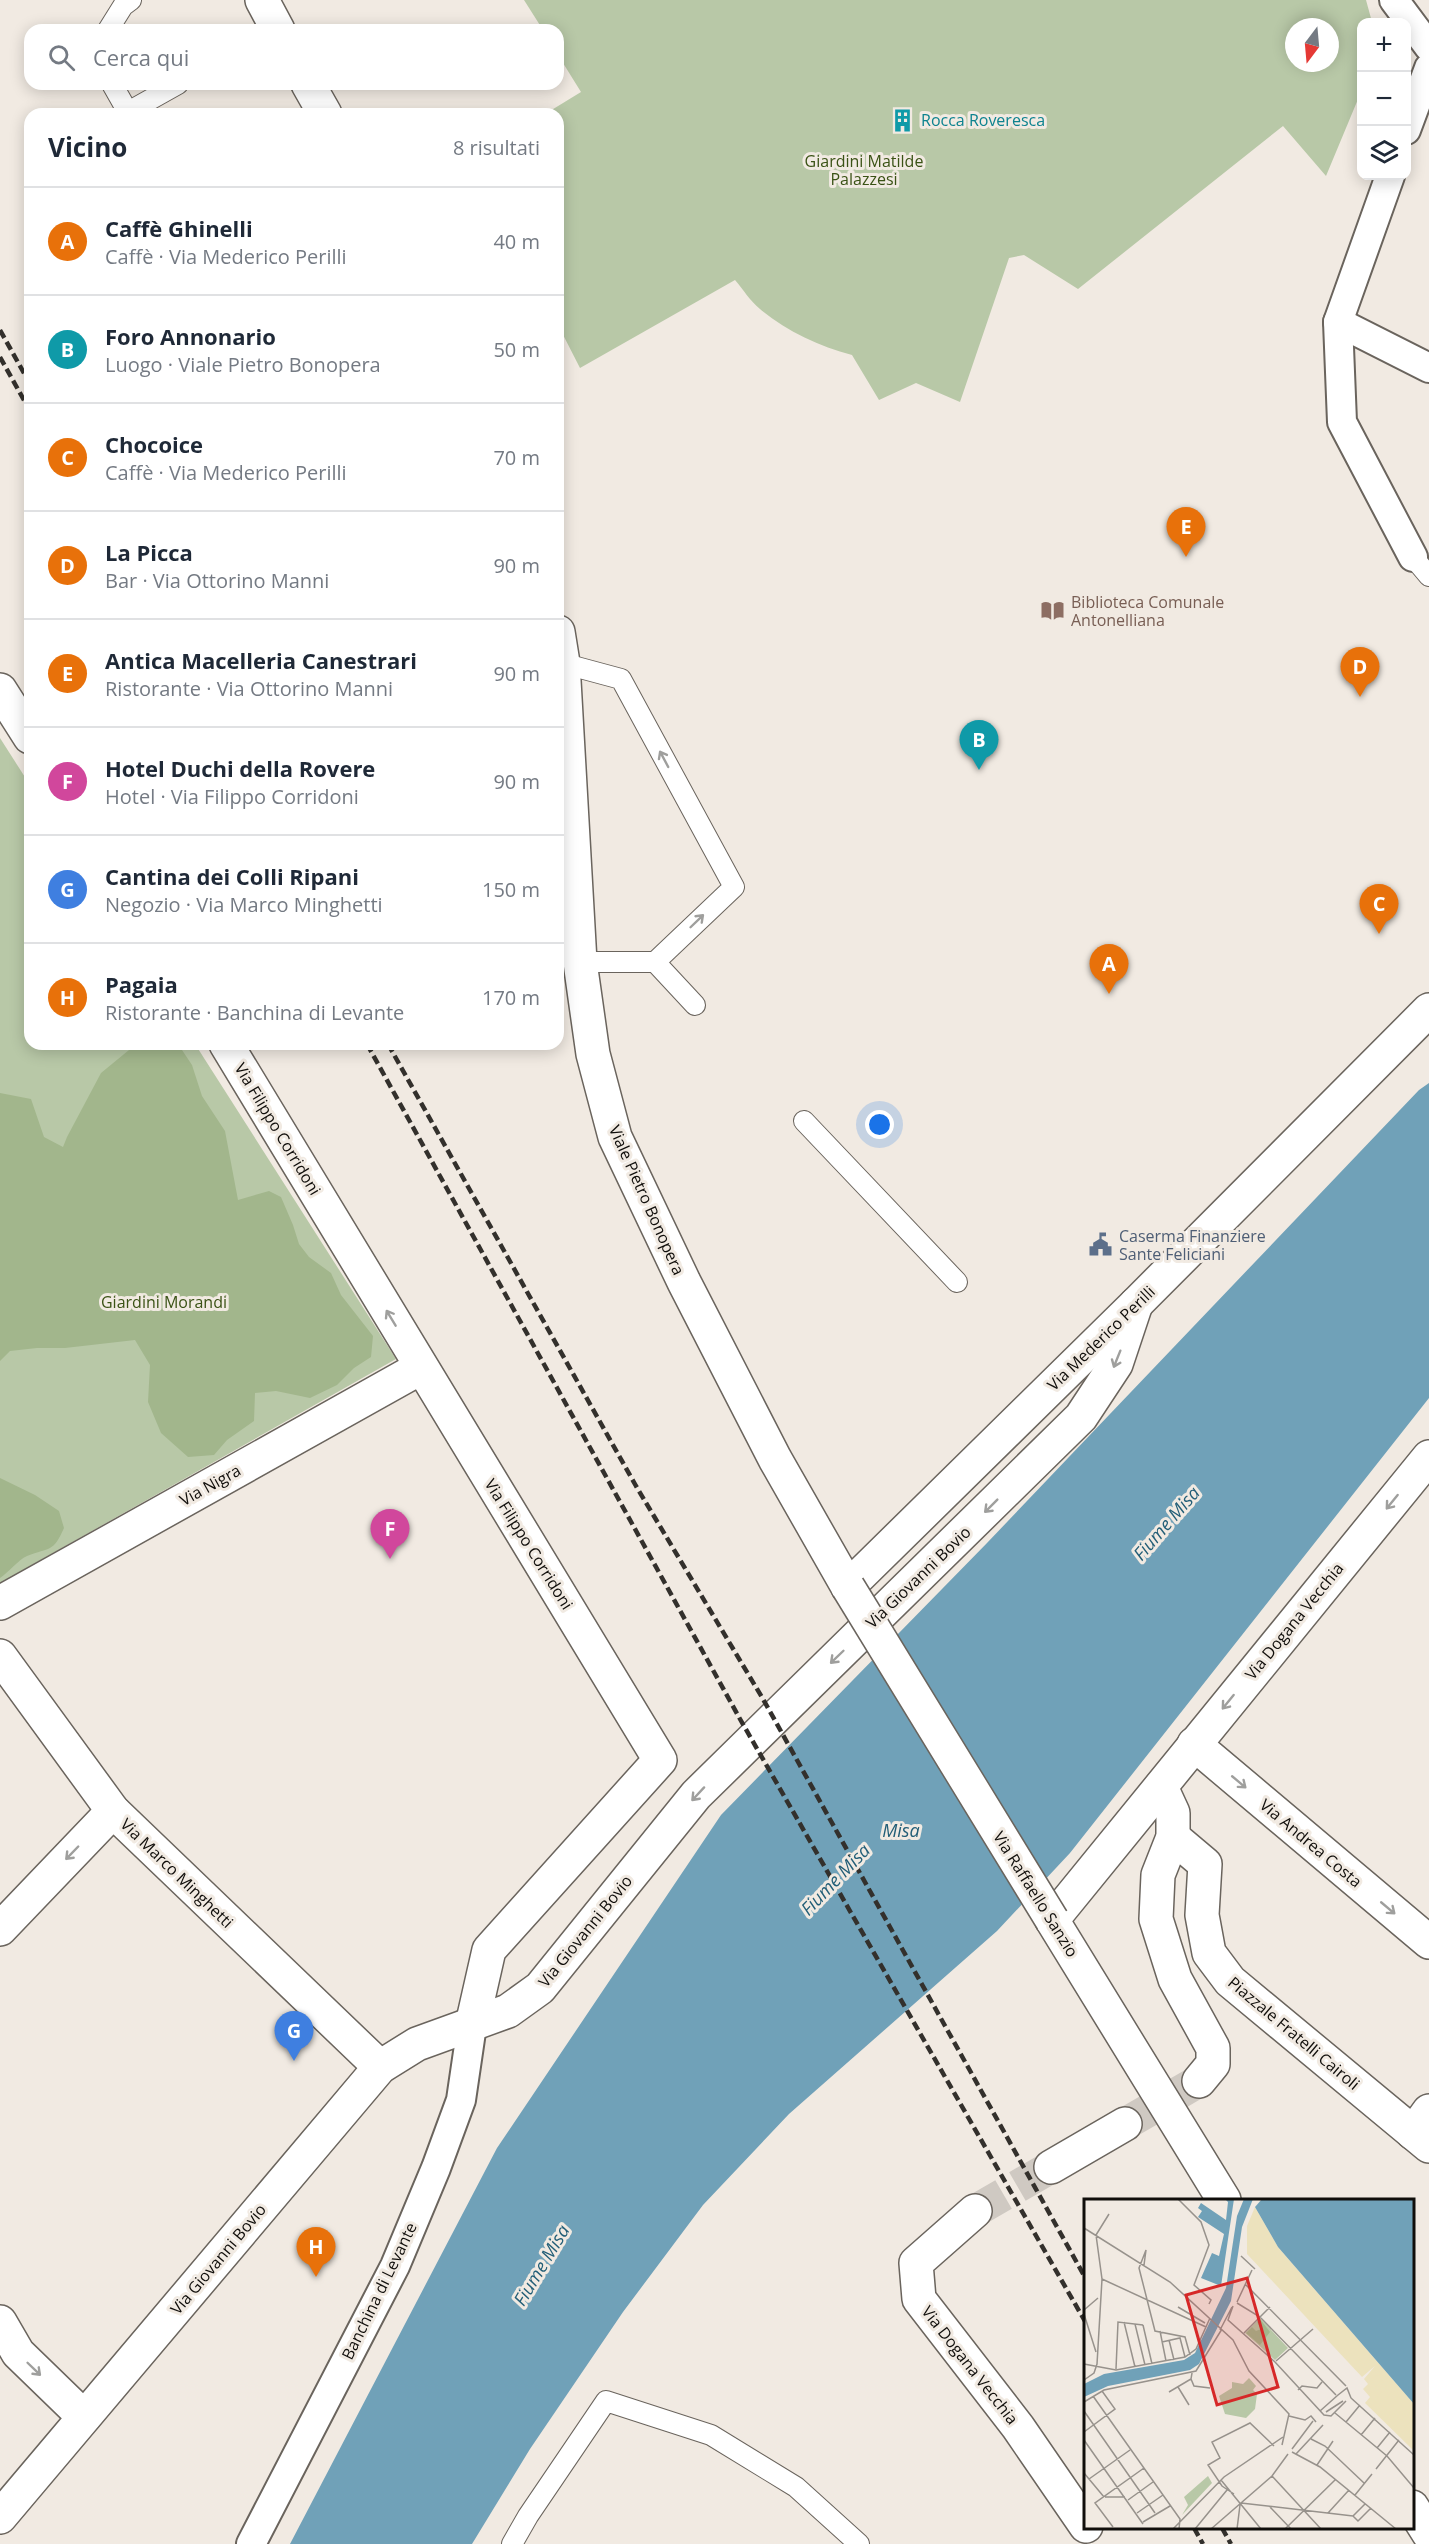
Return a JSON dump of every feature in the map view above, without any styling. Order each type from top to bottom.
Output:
[{"type":"street","points":[[262,0],[274,24]]},
{"type":"street","points":[[1389,4],[1429,62],[1408,126]]},
{"type":"street","points":[[311,90],[321,108]]},
{"type":"street","points":[[1389,180],[1338,322],[1342,422],[1421,566]]},
{"type":"street","points":[[1338,322],[1429,368]]},
{"type":"street","points":[[0,690],[24,728]]},
{"type":"street","name":"Viale Pietro Bonopera","points":[[564,710],[580,962],[593,1054],[615,1137],[684,1282],[775,1459],[848,1587]]},
{"type":"street","name":"Via Mederico Perilli","points":[[848,1587],[1136,1304],[1429,1010]]},
{"type":"street","name":"Via Filippo Corridoni","points":[[230,1050],[420,1368],[660,1760],[489,1950],[471,2025]]},
{"type":"street","name":"Via Giovanni Bovio","points":[[0,2517],[380,2067],[417,2044],[508,2011],[540,1988],[696,1795],[1081,1417],[1116,1364],[1136,1304]]},
{"type":"street","name":"Via Nigra","points":[[0,1603],[420,1368]]},
{"type":"street","name":"Via Dogana Vecchia","points":[[1052,1920],[1429,1457]]},
{"type":"street","name":"Via Raffaello Sanzio","points":[[848,1587],[1223,2199]]},
{"type":"street","name":"Via Marco Minghetti","points":[[0,1656],[113,1811],[380,2067]]},
{"type":"street","name":"Via Andrea Costa","points":[[1194,1744],[1429,1942]]},
{"type":"street","points":[[1161,1787],[1173,1813],[1173,1837],[1158,1875],[1156,1918],[1175,1979],[1213,2048],[1213,2064],[1199,2081]]},
{"type":"street","points":[[0,1929],[113,1811]]},
{"type":"street","name":"Piazzale Fratelli Cairoli","points":[[1173,1837],[1204,1864],[1202,1915],[1209,1953],[1230,1981],[1424,2130]]},
{"type":"street","name":"Banchina di Levante","points":[[251,2544],[395,2266],[436,2168],[461,2100],[471,2025]]},
{"type":"street","points":[[1051,2167],[1125,2124]]},
{"type":"street","name":"Via Dogana Vecchia","points":[[975,2211],[916,2263],[920,2299],[1018,2427],[1084,2524]]},
{"type":"street","points":[[0,2322],[18,2353],[84,2417]]},
{"type":"street","points":[[1414,2509],[1429,2534]]},
{"type":"street","name":"Via Dogana Vecchia","points":[[1087,2529],[1098,2544]]},
{"type":"lane","points":[[112,24],[123,6],[131,0]]},
{"type":"lane","points":[[115,90],[125,108]]},
{"type":"lane","points":[[137,108],[168,90]]},
{"type":"lane","points":[[564,664],[621,679],[734,887],[655,962],[580,962]]},
{"type":"lane","points":[[655,962],[695,1005]]},
{"type":"lane","points":[[804,1121],[957,1282]]},
{"type":"lane","points":[[512,2544],[528,2516],[606,2401],[711,2435],[796,2487],[859,2544]]},
{"type":"green space","name":"Giardini Matilde Palazzesi","points":[[524,0],[1366,0],[1371,18],[1357,18],[1357,102],[1326,176],[1283,126],[1078,289],[1024,255],[1009,258],[960,402],[916,383],[879,400],[852,355],[815,342],[770,317],[756,306],[735,280],[580,368],[564,337],[564,108],[555,108],[581,92],[564,65],[564,24],[539,24]]},
{"type":"green space","name":"Giardini Morandi","points":[[0,738],[24,776],[24,1050],[199,1050],[396,1359],[0,1583]]},
{"type":"green space","name":"Giardini Morandi","points":[[129,1050],[182,1050],[192,1065],[202,1096],[225,1131],[238,1200],[269,1191],[281,1197],[299,1244],[309,1257],[331,1273],[341,1295],[373,1336],[371,1357],[354,1368],[337,1385],[310,1398],[276,1391],[255,1393],[254,1421],[227,1440],[214,1455],[188,1457],[161,1433],[148,1402],[150,1365],[135,1340],[65,1348],[10,1351],[0,1361],[0,1093],[31,1099],[44,1137],[63,1147],[101,1073]]},
{"type":"green space","points":[[0,1478],[35,1495],[59,1511],[64,1528],[54,1545],[27,1556],[0,1578]]},
{"type":"water","name":"Misa","points":[[1429,1083],[1429,1398],[1070,1853],[997,1931],[789,2114],[703,2205],[623,2312],[530,2449],[472,2544],[290,2544],[497,2148],[721,1815],[987,1543],[1419,1090]]},
{"type":"tunnel","points":[[1125,2124],[1199,2081]]},
{"type":"tunnel","points":[[975,2211],[1051,2167]]},
{"type":"railway","points":[[0,330],[24,373]]},
{"type":"railway","points":[[0,357],[24,400]]},
{"type":"railway","points":[[370,1050],[740,1719],[1084,2320]]},
{"type":"railway","points":[[391,1050],[636,1486],[763,1699],[1084,2275]]},
{"type":"railway","points":[[1195,2529],[1203,2544]]},
{"type":"railway","points":[[1223,2529],[1231,2544]]},
{"type":"place","name":"Rocca Roveresca","points":[[903,120]]},
{"type":"place","name":"Antica Macelleria Canestrari","points":[[1186,557]]},
{"type":"place","name":"Biblioteca Comunale Antonelliana","points":[[1053,611]]},
{"type":"place","name":"La Picca","points":[[1360,697]]},
{"type":"place","name":"Foro Annonario","points":[[979,770]]},
{"type":"place","name":"Chocoice","points":[[1379,934]]},
{"type":"place","name":"Caffè Ghinelli","points":[[1109,994]]},
{"type":"place","name":"Caserma Finanziere Sante Feliciani","points":[[1101,1245]]},
{"type":"place","name":"Hotel Duchi della Rovere","points":[[390,1559]]},
{"type":"place","name":"Cantina dei Colli Ripani","points":[[294,2061]]},
{"type":"place","name":"Pagaia","points":[[316,2277]]},
{"type":"water label","name":"Fiume Misa","points":[[1166,1523]]},
{"type":"water label","name":"Fiume Misa","points":[[835,1879]]},
{"type":"water label","name":"Fiume Misa","points":[[541,2265]]}]
